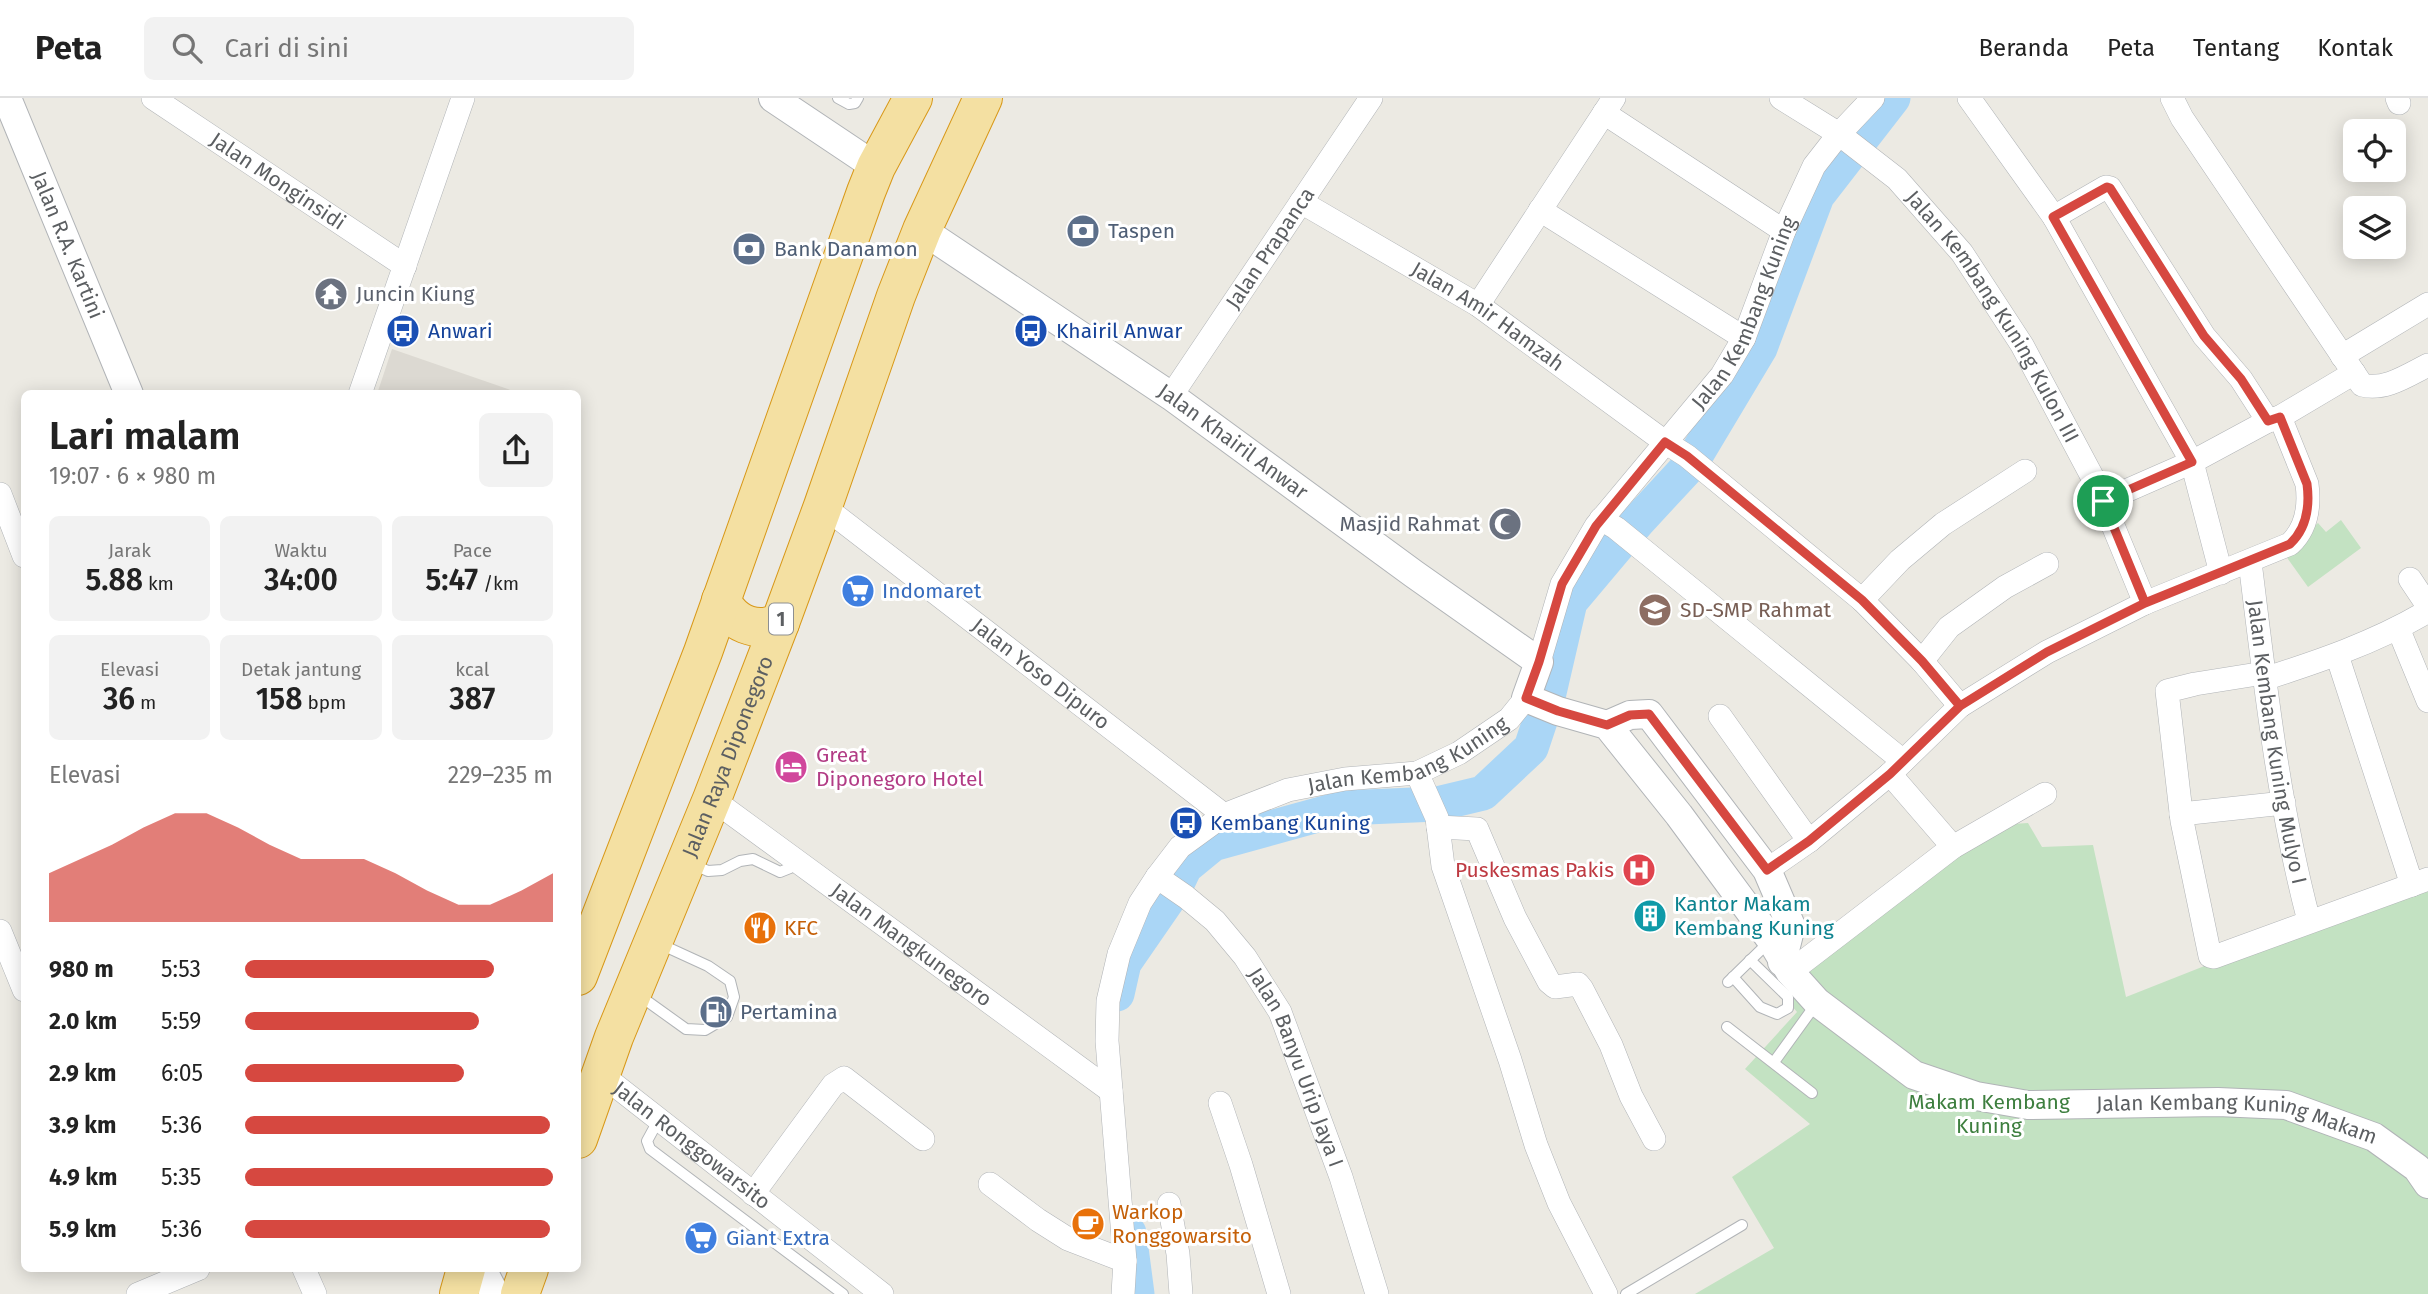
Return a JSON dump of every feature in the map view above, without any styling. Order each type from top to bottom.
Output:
[{"type":"highway","points":[[581,968],[703,652],[876,167],[913,98]]},
{"type":"highway","name":"Jalan Raya Diponegoro","points":[[587,1107],[687,862],[780,623],[896,296],[922,230],[984,98]]},
{"type":"highway","points":[[721,600],[730,614],[743,624],[762,628],[780,623]]},
{"type":"highway","points":[[703,652],[718,650],[733,653],[747,662],[758,675]]},
{"type":"highway","points":[[520,1294],[528,1272]]},
{"type":"street","name":"Jalan R.A. Kartini","points":[[6,98],[127,390]]},
{"type":"street","name":"Jalan Monginsidi","points":[[153,98],[405,266]]},
{"type":"street","points":[[361,390],[463,98]]},
{"type":"street","points":[[773,98],[876,167]]},
{"type":"street","name":"Jalan Prapanca","points":[[1171,396],[1371,98]]},
{"type":"street","name":"Jalan Kembang Kuning Kulon III","points":[[1782,98],[1851,144],[1897,179],[1962,253],[2022,345],[2103,501],[2145,603]]},
{"type":"street","name":"Jalan Kembang Kuning","points":[[1123,1294],[1125,1261],[1107,1041],[1108,1001],[1119,954],[1140,903],[1171,886],[1180,846],[1224,815],[1288,790],[1345,779],[1417,773],[1469,746],[1509,719],[1541,704],[1539,662],[1562,584],[1609,523],[1665,442],[1723,375],[1744,338],[1784,231],[1814,166],[1851,144],[1873,98]]},
{"type":"street","points":[[1969,98],[2053,217],[2192,462],[2221,573]]},
{"type":"street","points":[[2172,98],[2182,118],[2362,385],[2377,387],[2428,365]]},
{"type":"street","points":[[1478,305],[1609,105],[1784,231]]},
{"type":"street","points":[[1767,870],[1809,841],[1896,767],[1960,706],[2047,652],[2145,603],[2290,544],[2302,530],[2308,509],[2307,484],[2274,419],[2204,336],[2110,188],[2106,187],[2053,217]]},
{"type":"street","name":"Jalan Amir Hamzah","points":[[1301,202],[1478,305],[1687,456],[1862,600],[1922,661],[1960,706]]},
{"type":"street","points":[[1540,210],[1744,338]]},
{"type":"street","name":"Jalan Khairil Anwar","points":[[922,230],[1171,396],[1539,662]]},
{"type":"street","points":[[2103,501],[2192,462],[2274,419],[2428,304]]},
{"type":"street","points":[[1862,600],[1900,560],[1943,524],[2025,471]]},
{"type":"street","points":[[0,494],[21,548]]},
{"type":"street","name":"Jalan Yoso Dipuro","points":[[823,506],[1224,815]]},
{"type":"street","points":[[1609,523],[1896,767],[1953,847]]},
{"type":"street","name":"Jalan Kembang Kuning Mulyo I","points":[[2249,562],[2284,803],[2294,862],[2309,921]]},
{"type":"street","points":[[1922,661],[1949,627],[2005,587],[2047,564]]},
{"type":"street","points":[[2337,656],[2420,882],[2214,957],[2210,956],[2181,814],[2167,691],[2264,676],[2337,656],[2398,628],[2423,614],[2427,601],[2410,579]]},
{"type":"street","points":[[2398,628],[2428,701]]},
{"type":"street","points":[[1541,704],[1607,725]]},
{"type":"street","name":"Jalan Kembang Kuning Makam","points":[[1784,950],[1767,870],[1652,717],[1649,714],[1638,714],[1607,725],[1784,950],[1817,1002],[1914,1075],[1976,1096],[2028,1105],[2191,1102],[2286,1105],[2374,1136],[2417,1168],[2428,1184]]},
{"type":"street","points":[[1720,716],[1809,841]]},
{"type":"street","points":[[1417,773],[1437,822],[1443,866],[1510,1060],[1536,1145],[1559,1203],[1606,1294]]},
{"type":"street","points":[[1679,816],[1707,792]]},
{"type":"street","points":[[1784,950],[2045,794]]},
{"type":"street","name":"Jalan Mangkunegoro","points":[[712,799],[1111,1091]]},
{"type":"street","points":[[2181,814],[2284,803]]},
{"type":"street","points":[[1437,822],[1477,829],[1515,918],[1549,982],[1555,987],[1578,984],[1582,989],[1611,1045],[1631,1096],[1654,1139]]},
{"type":"street","name":"Jalan Banyu Urip Jaya I","points":[[1171,886],[1215,920],[1245,957],[1280,1012],[1341,1177],[1377,1294]]},
{"type":"street","points":[[0,931],[21,983]]},
{"type":"street","points":[[753,1194],[839,1079],[844,1078],[923,1139]]},
{"type":"street","points":[[1220,1103],[1279,1294]]},
{"type":"street","name":"Jalan Ronggowarsito","points":[[587,1107],[659,1119],[882,1294]]},
{"type":"street","points":[[990,1184],[1068,1239],[1125,1261]]},
{"type":"street","points":[[1170,1205],[1181,1294]]},
{"type":"street","points":[[143,1287],[189,1272]]},
{"type":"street","points":[[305,1272],[315,1294]]},
{"type":"lane","points":[[838,98],[849,104],[855,103],[858,98]]},
{"type":"lane","points":[[687,862],[708,871],[722,870],[740,861],[752,859],[780,872],[790,868],[796,861]]},
{"type":"lane","points":[[633,992],[686,1029],[705,1030],[727,1017],[734,998],[730,981],[708,966],[654,942]]},
{"type":"lane","points":[[1750,960],[1788,997],[1788,1008],[1777,1014],[1760,1007],[1730,980],[1750,960],[1784,950]]},
{"type":"lane","points":[[1774,1062],[1817,1002]]},
{"type":"lane","points":[[1727,1027],[1812,1093]]},
{"type":"lane","points":[[659,1119],[647,1141],[650,1149],[843,1294]]},
{"type":"lane","points":[[1626,1294],[1742,1225]]},
{"type":"shaded area","points":[[392,349],[510,390],[378,390]]},
{"type":"green space","points":[[2341,520],[2361,548],[2308,587],[2283,552],[2318,523],[2326,532]]},
{"type":"green space","name":"Makam Kembang Kuning","points":[[2028,823],[2042,847],[2093,845],[2126,997],[2293,931],[2428,888],[2428,1294],[1695,1294],[1774,1248],[1732,1177],[1810,1124],[1745,1069],[1797,1012],[1780,992],[1997,825]]},
{"type":"waterway","points":[[1117,994],[1124,963],[1173,892],[1185,867],[1213,844],[1343,808],[1437,804],[1483,793],[1531,748],[1548,697],[1570,602],[1639,520],[1690,465],[1760,348],[1817,196],[1893,98]]},
{"type":"waterway","points":[[1129,1233],[1137,1294]]},
{"type":"place","name":"Taspen","points":[[1083,231]]},
{"type":"place","name":"Bank Danamon","points":[[749,249]]},
{"type":"place","name":"Juncin Kiung","points":[[331,294]]},
{"type":"place","name":"Anwari","points":[[403,331]]},
{"type":"place","name":"Khairil Anwar","points":[[1031,331]]},
{"type":"place","name":"Masjid Rahmat","points":[[1505,524]]},
{"type":"place","name":"Indomaret","points":[[858,591]]},
{"type":"place","name":"SD-SMP Rahmat","points":[[1655,610]]},
{"type":"place","name":"Great Diponegoro Hotel","points":[[791,767]]},
{"type":"place","name":"Kembang Kuning","points":[[1186,823]]},
{"type":"place","name":"Puskesmas Pakis","points":[[1639,870]]},
{"type":"place","name":"Kantor Makam Kembang Kuning","points":[[1650,916]]},
{"type":"place","name":"KFC","points":[[760,928]]},
{"type":"place","name":"Pertamina","points":[[716,1012]]},
{"type":"place","name":"Warkop Ronggowarsito","points":[[1088,1224]]},
{"type":"place","name":"Giant Extra","points":[[701,1238]]},
{"type":"route","points":[[2103,501],[2145,603],[2047,652],[1960,706],[1890,774],[1809,841],[1767,870],[1649,714],[1630,715],[1607,725],[1558,711],[1526,698],[1562,584],[1596,526],[1665,442],[1687,456],[1862,600],[1922,661],[1960,706],[2047,652],[2067,641],[2145,603],[2290,544],[2303,528],[2309,496],[2307,484],[2280,417],[2268,421],[2241,379],[2204,336],[2107,187],[2053,217],[2192,462],[2103,501]]}]
